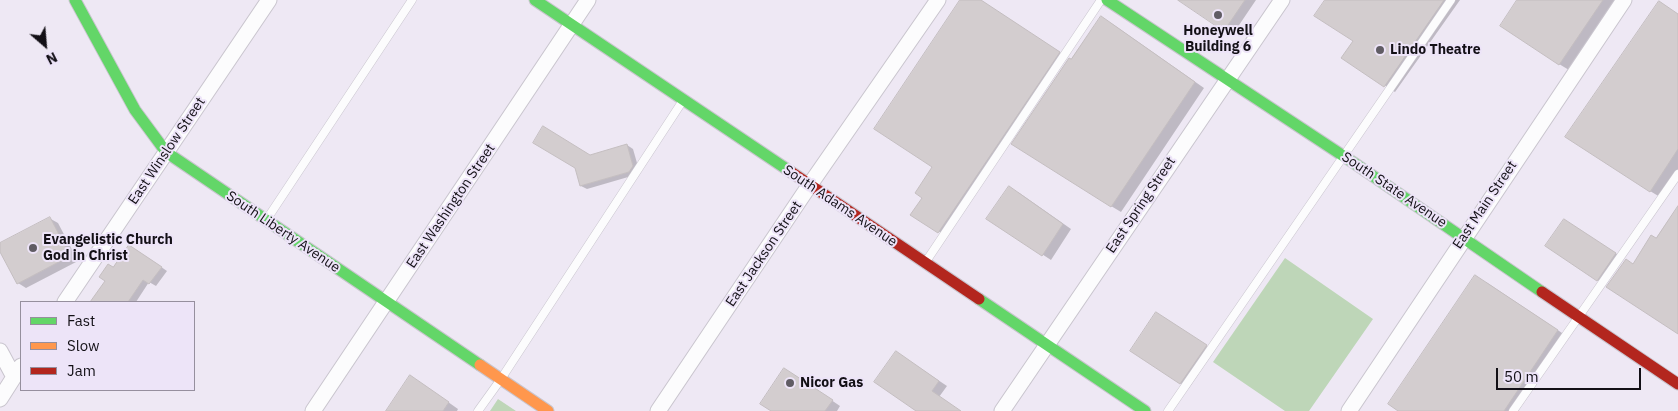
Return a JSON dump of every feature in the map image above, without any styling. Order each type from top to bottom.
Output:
[{"type":"street","name":"South Liberty Avenue","points":[[75,0],[135,110],[166,152],[548,411]]},
{"type":"street","name":"East Winslow Street","points":[[65,301],[269,0]]},
{"type":"street","name":"South Adams Avenue","points":[[535,0],[1047,343],[1145,411]]},
{"type":"street","name":"East Washington Street","points":[[313,411],[588,0]]},
{"type":"street","name":"East Jackson Street","points":[[658,411],[938,0]]},
{"type":"street","name":"South State Avenue","points":[[1107,0],[1344,156],[1678,384]]},
{"type":"street","name":"East Spring Street","points":[[1002,411],[1282,0]]},
{"type":"street","name":"East Main Street","points":[[1349,411],[1624,0]]},
{"type":"street","points":[[0,351],[18,372],[0,399]]},
{"type":"lane","points":[[266,221],[412,0]]},
{"type":"lane","points":[[925,263],[1101,0]]},
{"type":"lane","points":[[1168,411],[1451,0]]},
{"type":"lane","points":[[478,411],[501,379],[683,100]]},
{"type":"lane","points":[[1513,411],[1678,174]]},
{"type":"green space","points":[[1285,258],[1373,319],[1309,411],[1285,411],[1213,362]]},
{"type":"green space","points":[[498,399],[516,411],[490,411]]},
{"type":"building","points":[[960,0],[981,0],[1060,52],[938,233],[910,215],[922,198],[915,193],[932,167],[874,129]]},
{"type":"building","name":"Honeywell Building 6","points":[[1178,0],[1245,0],[1224,31]]},
{"type":"building","name":"Lindo Theatre","points":[[1325,0],[1444,0],[1384,87],[1341,58],[1353,41],[1314,16]]},
{"type":"building","points":[[1517,0],[1603,0],[1559,65],[1500,26]]},
{"type":"building","points":[[1659,1],[1678,14],[1678,149],[1650,192],[1565,137]]},
{"type":"building","points":[[1101,16],[1195,82],[1111,207],[1011,144],[1069,58],[1071,59]]},
{"type":"building","points":[[543,126],[590,155],[627,144],[633,166],[629,172],[580,186],[575,168],[533,143]]},
{"type":"building","points":[[1009,186],[1063,224],[1042,256],[986,219]]},
{"type":"building","points":[[1678,206],[1678,334],[1606,287],[1626,259],[1633,264],[1651,235],[1656,238]]},
{"type":"building","name":"Evangelistic Church God in Christ","points":[[50,217],[70,256],[17,284],[0,252],[0,243]]},
{"type":"building","points":[[1564,219],[1616,253],[1597,281],[1545,246]]},
{"type":"building","points":[[129,245],[162,267],[149,284],[143,280],[129,301],[91,301],[105,281],[99,277],[108,264],[113,267]]},
{"type":"building","points":[[1475,275],[1558,330],[1504,411],[1398,411],[1388,404]]},
{"type":"building","points":[[1156,312],[1207,345],[1180,384],[1130,351]]},
{"type":"building","points":[[896,351],[939,381],[932,391],[961,411],[916,411],[874,382]]},
{"type":"building","name":"Nicor Gas","points":[[784,368],[833,400],[825,411],[771,411],[760,404]]},
{"type":"building","points":[[410,375],[449,402],[443,411],[386,411]]},
{"type":"traffic: fast","points":[[75,0],[135,110],[166,152],[480,365]]},
{"type":"traffic: fast","points":[[535,0],[791,172]]},
{"type":"traffic: fast","points":[[1107,0],[1354,163],[1542,292]]},
{"type":"traffic: fast","points":[[979,299],[1145,411]]},
{"type":"traffic: slow","points":[[480,365],[548,411]]},
{"type":"traffic: jam","points":[[791,172],[979,299]]},
{"type":"traffic: jam","points":[[1542,292],[1678,384]]},
{"type":"place","name":"Honeywell Building 6","points":[[1218,15]]},
{"type":"place","name":"Lindo Theatre","points":[[1380,50]]},
{"type":"place","name":"Evangelistic Church God in Christ","points":[[33,248]]},
{"type":"place","name":"Nicor Gas","points":[[790,383]]}]
